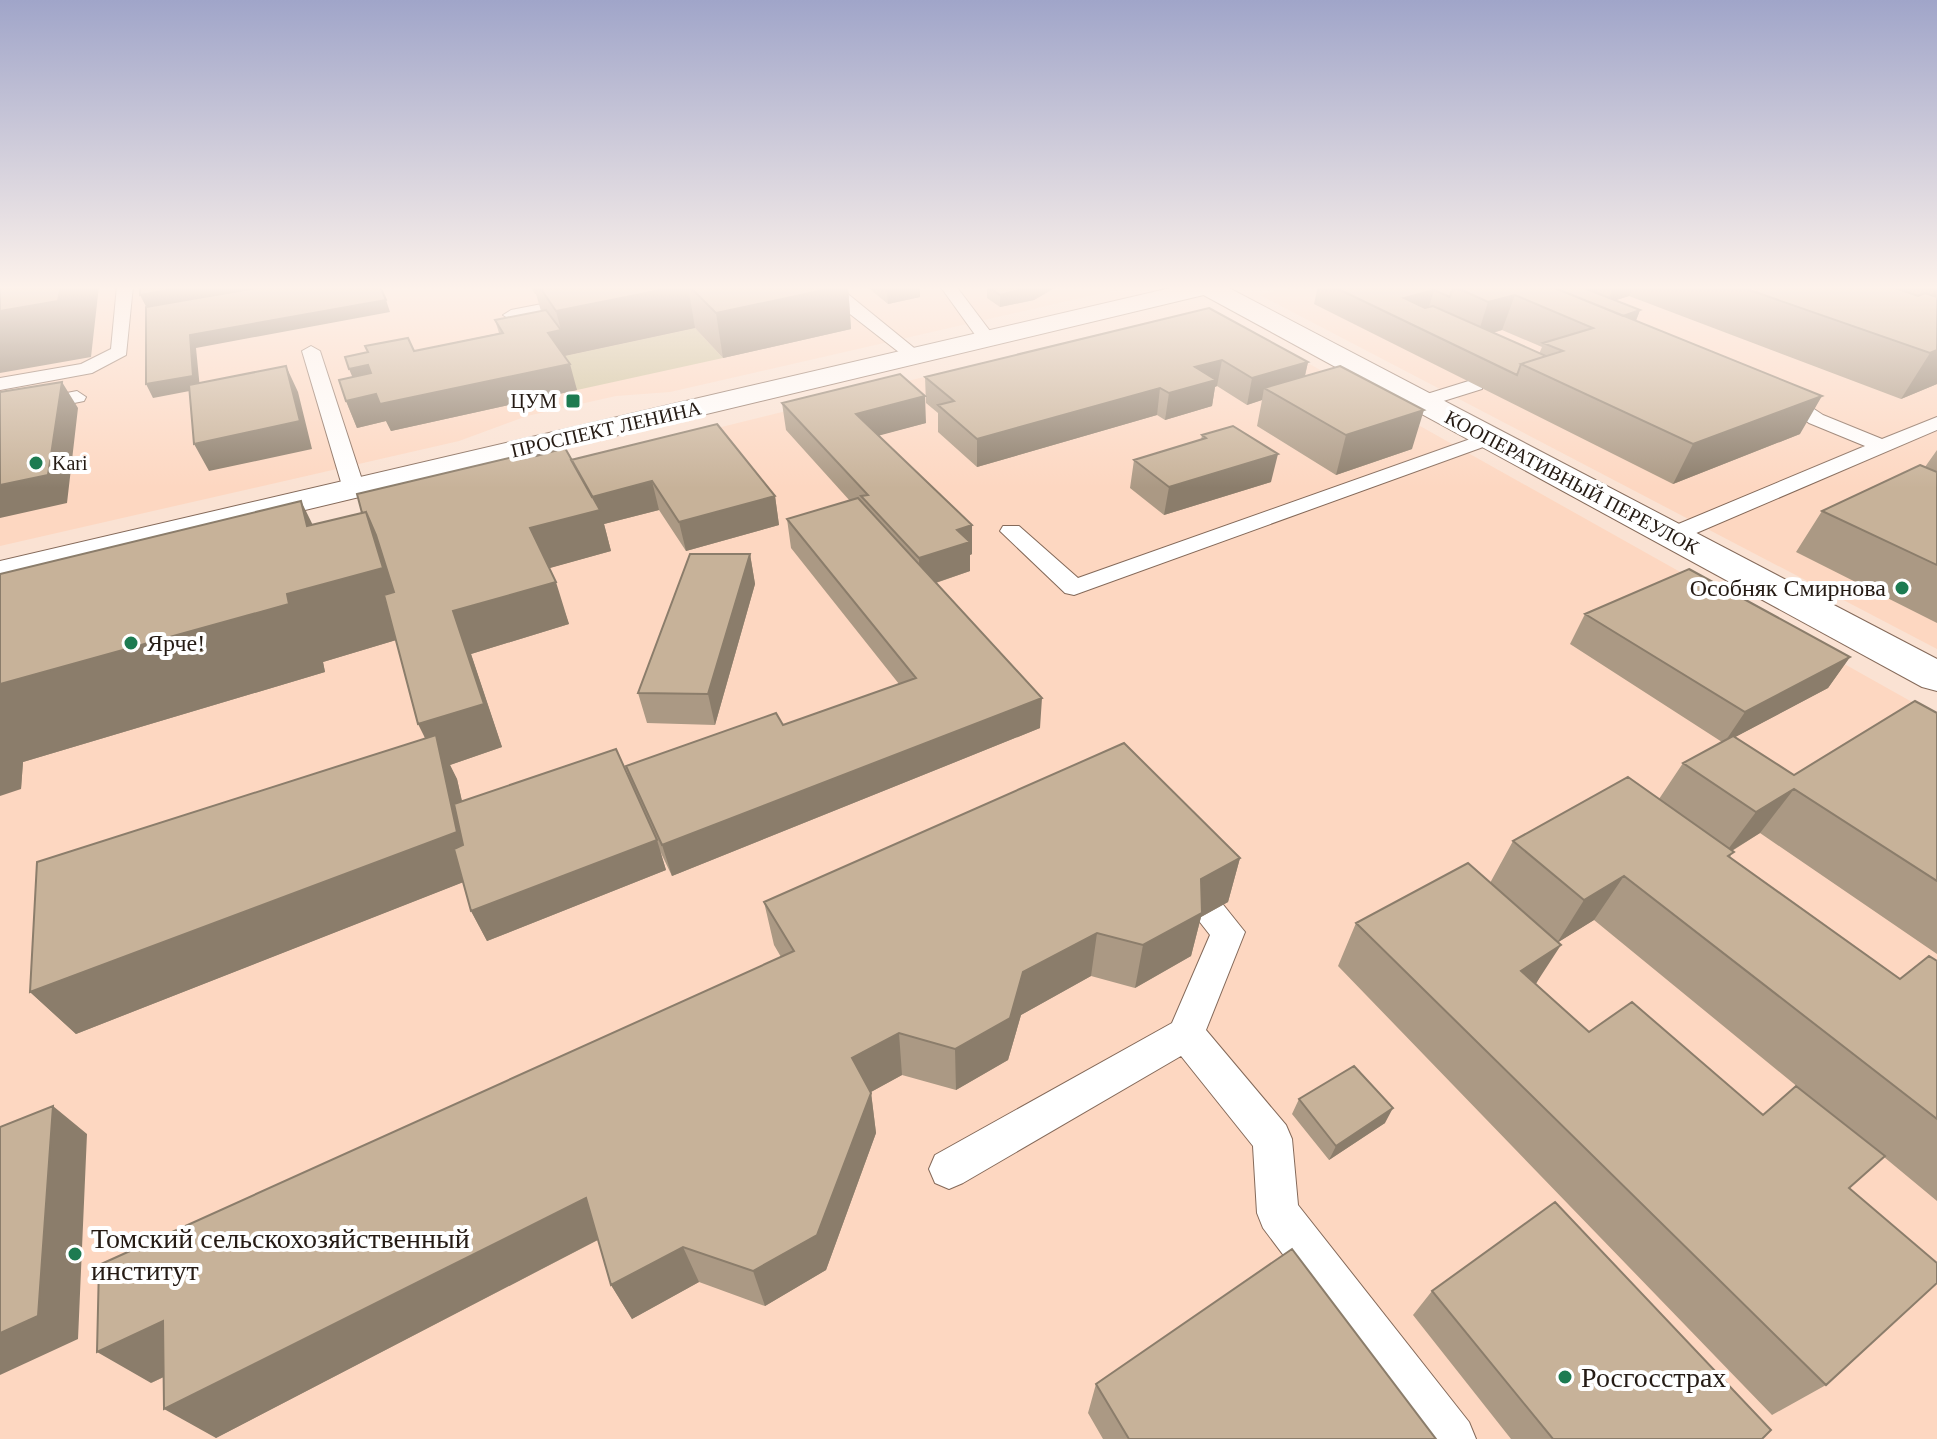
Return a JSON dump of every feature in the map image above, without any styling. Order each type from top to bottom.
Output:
[{"type":"main road","name":"ПРОСПЕКТ ЛЕНИНА","points":[[0,572],[927,353]]},
{"type":"main road","name":"КООПЕРАТИВНЫЙ ПЕРЕУЛОК","points":[[1331,353],[1937,677]]},
{"type":"lane","points":[[0,384],[86,369],[116,353]]},
{"type":"lane","points":[[312,353],[354,489]]},
{"type":"lane","points":[[911,353],[915,356]]},
{"type":"lane","points":[[1757,383],[1796,401],[1816,419],[1882,446]]},
{"type":"lane","points":[[1421,402],[1475,385]]},
{"type":"lane","points":[[0,412],[77,397]]},
{"type":"lane","points":[[1672,535],[1937,423]]},
{"type":"lane","points":[[1011,531],[1074,588],[1490,438]]},
{"type":"lane","points":[[949,1169],[1186,1034],[1228,932],[1209,912]]},
{"type":"lane","points":[[1186,1034],[1272,1139],[1278,1213],[1452,1439]]},
{"type":"shaded area","points":[[0,353],[840,353],[670,392],[616,396],[527,416],[459,441],[0,546]]},
{"type":"shaded area","points":[[578,353],[718,353],[723,358],[577,390],[555,358]]},
{"type":"shaded area","points":[[1021,353],[1290,353],[1937,716],[1937,1439],[0,1439],[0,605]]},
{"type":"shaded area","points":[[1371,353],[1937,353],[1937,649]]},
{"type":"building","points":[[146,353],[191,353],[193,376],[146,384]]},
{"type":"building","points":[[363,353],[562,353],[570,364],[380,404],[376,394],[346,401],[339,380],[371,373],[368,365],[349,369],[345,357]]},
{"type":"building","points":[[1023,353],[1292,353],[1308,362],[1252,378],[1222,360],[1195,367],[1216,380],[1169,393],[1160,388],[977,439],[938,405],[954,401],[925,377]]},
{"type":"building","points":[[1472,353],[1540,353],[1546,356],[1521,364],[1517,375]]},
{"type":"building","points":[[1556,353],[1716,353],[1822,396],[1693,444],[1521,364]]},
{"type":"building","points":[[286,366],[300,421],[194,444],[189,385]]},
{"type":"building","points":[[1340,366],[1424,410],[1346,435],[1264,388]]},
{"type":"building","points":[[900,374],[925,396],[856,414],[972,525],[957,530],[970,542],[919,558],[861,496],[868,495],[782,403]]},
{"type":"building","points":[[62,382],[48,475],[0,485],[0,392]]},
{"type":"building","points":[[717,424],[775,496],[679,522],[652,481],[592,497],[571,460]]},
{"type":"building","points":[[1233,426],[1278,454],[1169,487],[1134,460],[1206,438],[1202,435]]},
{"type":"building","points":[[565,448],[600,510],[530,528],[556,582],[453,611],[484,704],[418,724],[384,595],[394,592],[376,535],[366,512],[362,513],[357,494],[534,452],[536,456]]},
{"type":"building","points":[[1920,465],[1937,472],[1937,565],[1822,511]]},
{"type":"building","points":[[858,498],[1042,698],[662,845],[626,766],[776,713],[783,725],[916,678],[787,519]]},
{"type":"building","points":[[301,501],[307,526],[366,512],[383,568],[287,594],[289,604],[0,684],[0,574]]},
{"type":"building","points":[[690,554],[750,554],[708,694],[638,693]]},
{"type":"building","points":[[1689,569],[1850,657],[1745,712],[1585,614]]},
{"type":"building","points":[[1915,701],[1937,713],[1937,881],[1794,789],[1756,812],[1683,763],[1733,736],[1794,775]]},
{"type":"building","points":[[436,735],[457,832],[30,992],[37,862]]},
{"type":"building","points":[[1124,743],[1240,858],[1201,879],[1202,913],[1143,945],[1097,933],[1023,972],[1010,1018],[955,1049],[899,1033],[852,1058],[871,1093],[817,1235],[753,1271],[683,1247],[611,1285],[586,1198],[164,1409],[163,1321],[97,1352],[99,1265],[794,951],[764,902]]},
{"type":"building","points":[[616,749],[657,840],[471,911],[454,849],[463,845],[454,804]]},
{"type":"building","points":[[1628,777],[1734,852],[1728,856],[1900,979],[1929,956],[1937,961],[1937,1119],[1624,876],[1584,900],[1513,841]]},
{"type":"building","points":[[1468,863],[1561,945],[1521,971],[1589,1032],[1632,1002],[1763,1115],[1796,1086],[1885,1156],[1849,1188],[1937,1263],[1937,1283],[1826,1385],[1356,923]]},
{"type":"building","points":[[1354,1066],[1393,1108],[1336,1146],[1299,1099]]},
{"type":"building","points":[[53,1106],[38,1316],[0,1333],[0,1127]]},
{"type":"building","name":"Росгосстрах","points":[[1555,1202],[1771,1430],[1762,1439],[1553,1439],[1432,1291]]},
{"type":"building","points":[[1292,1249],[1436,1439],[1129,1439],[1096,1384]]},
{"type":"place","name":"ЦУМ","points":[[573,401]]},
{"type":"place","name":"Kari","points":[[36,463]]},
{"type":"place","name":"Особняк Смирнова","points":[[1902,588]]},
{"type":"place","name":"Ярче!","points":[[131,643]]},
{"type":"place","name":"Томский сельскохозяйственный институт","points":[[75,1254]]},
{"type":"place","name":"Росгосстрах","points":[[1565,1377]]}]
